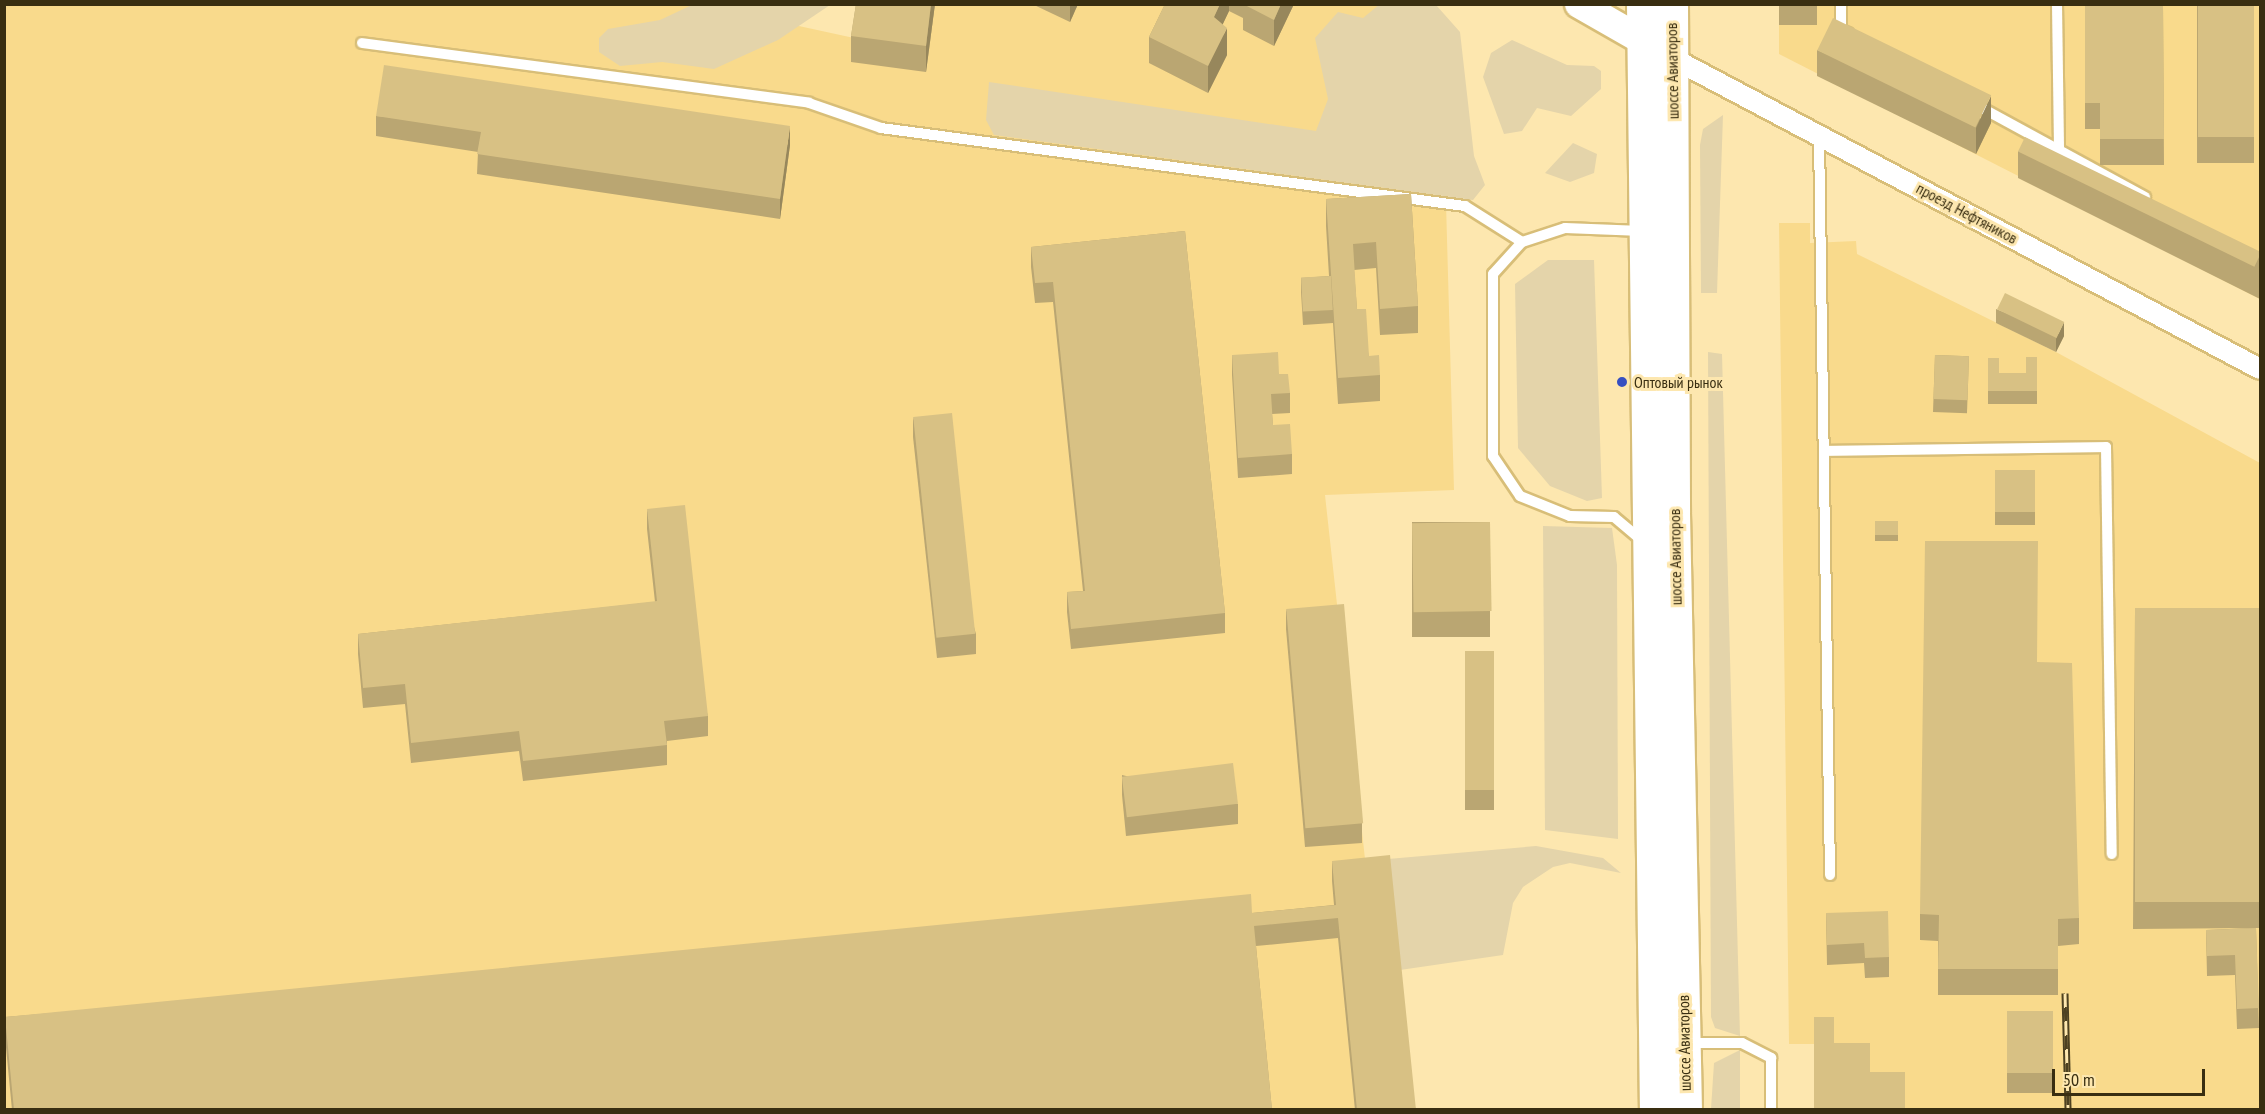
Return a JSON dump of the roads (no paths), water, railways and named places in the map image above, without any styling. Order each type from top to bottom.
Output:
[{"type":"main road","points":[[1579,4],[1672,58]]},
{"type":"main road","name":"шоссе Авиаторов","points":[[1642,4],[1642,231],[1656,1110]]},
{"type":"main road","name":"шоссе Авиаторов","points":[[1672,4],[1686,1110]]},
{"type":"street","name":"проезд Нефтяников","points":[[1672,58],[2260,369]]},
{"type":"lane","points":[[1841,4],[1841,30],[1862,41]]},
{"type":"lane","points":[[2057,4],[2059,150]]},
{"type":"lane","points":[[362,43],[809,103],[892,130],[1465,206],[1522,242]]},
{"type":"lane","points":[[1966,99],[2160,205]]},
{"type":"lane","points":[[1819,134],[1830,875]]},
{"type":"lane","points":[[1642,231],[1565,228],[1522,242],[1493,274],[1493,456],[1520,496],[1570,516],[1614,517],[1647,545]]},
{"type":"lane","points":[[1824,451],[2106,447],[2112,854]]},
{"type":"lane","points":[[1684,1043],[1742,1043],[1771,1058],[1771,1110]]},
{"type":"railway","points":[[2065,993],[2068,1110]]},
{"type":"place","name":"Оптовый рынок","points":[[1622,382]]}]
